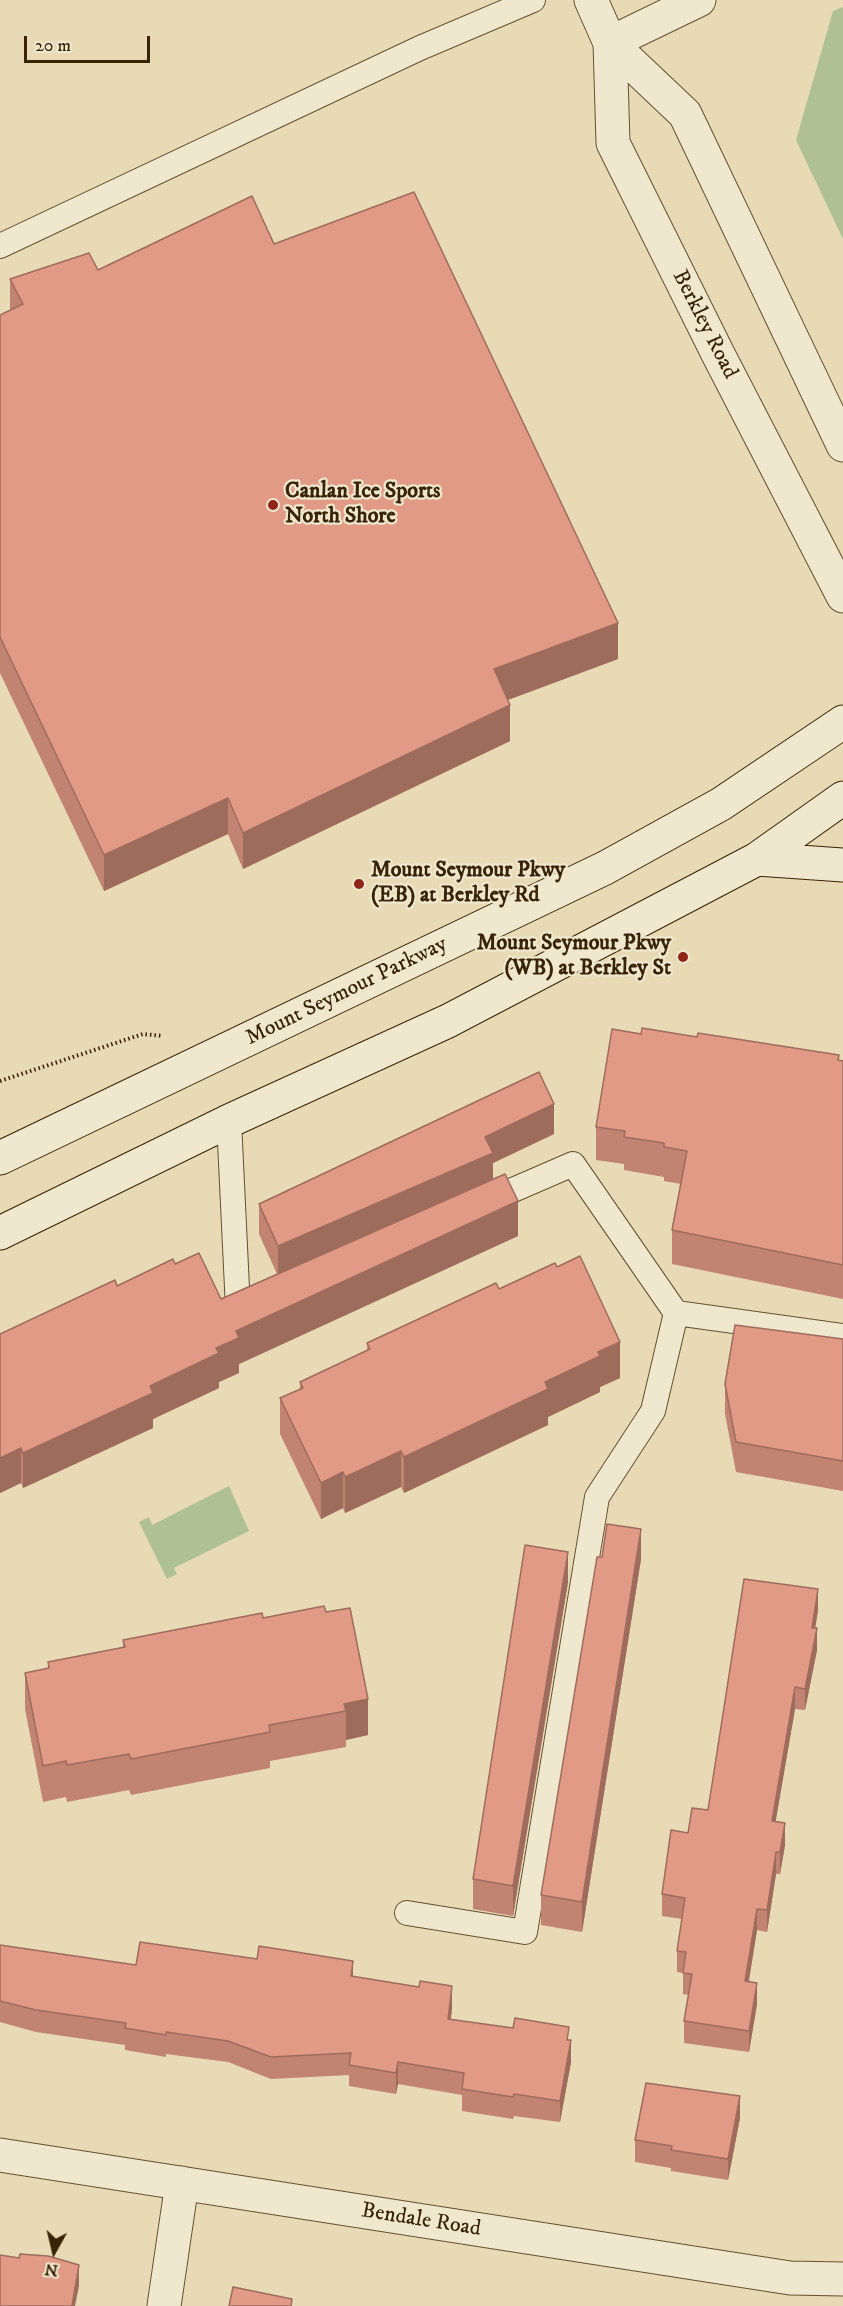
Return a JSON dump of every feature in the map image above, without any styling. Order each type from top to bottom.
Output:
[{"type":"street","name":"Berkley Road","points":[[591,0],[610,43],[613,143],[718,354],[843,596]]},
{"type":"street","points":[[610,43],[699,0]]},
{"type":"street","name":"Berkley Road","points":[[610,43],[685,114],[843,445]]},
{"type":"street","name":"Mount Seymour Parkway","points":[[0,1158],[604,868],[721,804],[843,722]]},
{"type":"street","points":[[0,1233],[229,1121],[448,1021],[757,859],[843,798]]},
{"type":"street","points":[[757,859],[843,866]]},
{"type":"street","name":"Bendale Road","points":[[0,2155],[790,2278],[843,2279]]},
{"type":"street","points":[[164,2306],[182,2183]]},
{"type":"lane","points":[[0,246],[420,48],[533,0]]},
{"type":"lane","points":[[229,1121],[238,1309],[270,1295]]},
{"type":"lane","points":[[465,1211],[573,1164],[676,1313],[843,1336]]},
{"type":"lane","points":[[407,1914],[525,1932],[597,1497],[653,1411],[676,1313]]},
{"type":"path","points":[[0,1081],[143,1034],[167,1037]]},
{"type":"green space","points":[[843,7],[843,239],[796,140],[833,11]]},
{"type":"green space","points":[[229,1486],[249,1531],[174,1568],[177,1574],[167,1579],[139,1522],[149,1517],[152,1525]]},
{"type":"building","name":"Canlan Ice Sports North Shore","points":[[414,192],[618,623],[494,669],[510,705],[243,833],[228,798],[104,855],[0,637],[0,315],[23,304],[10,279],[89,253],[98,270],[252,196],[274,244]]},
{"type":"building","points":[[642,1028],[697,1037],[698,1033],[839,1055],[838,1060],[843,1061],[843,1265],[672,1230],[687,1151],[664,1147],[664,1143],[624,1137],[625,1131],[596,1127],[612,1029],[641,1034]]},
{"type":"building","points":[[539,1072],[554,1104],[485,1137],[493,1153],[278,1246],[259,1204]]},
{"type":"building","points":[[505,1174],[518,1201],[236,1331],[239,1338],[216,1348],[219,1353],[150,1386],[153,1393],[23,1453],[21,1448],[0,1458],[0,1334],[115,1280],[117,1286],[173,1259],[175,1264],[199,1253],[221,1299]]},
{"type":"building","points":[[580,1256],[620,1342],[598,1352],[600,1356],[545,1382],[548,1389],[404,1457],[401,1451],[345,1477],[343,1472],[321,1483],[280,1398],[303,1388],[300,1382],[370,1349],[367,1343],[496,1283],[499,1289],[555,1263],[557,1267]]},
{"type":"building","points":[[735,1325],[843,1339],[843,1461],[736,1442],[725,1384]]},
{"type":"building","points":[[607,1524],[641,1529],[582,1902],[541,1895],[597,1557],[602,1557]]},
{"type":"building","points":[[525,1545],[568,1552],[513,1886],[473,1879]]},
{"type":"building","points":[[744,1579],[818,1589],[812,1628],[817,1628],[805,1689],[795,1687],[772,1821],[785,1823],[780,1852],[776,1852],[767,1910],[757,1909],[745,1981],[757,1983],[749,2031],[684,2021],[692,1974],[683,1973],[686,1952],[677,1951],[685,1898],[662,1894],[671,1830],[688,1833],[692,1808],[708,1810]]},
{"type":"building","points":[[324,1606],[326,1612],[350,1608],[368,1699],[344,1704],[346,1711],[269,1725],[270,1732],[131,1759],[129,1754],[67,1765],[66,1761],[43,1766],[25,1673],[49,1668],[48,1662],[125,1647],[123,1640],[262,1613],[263,1618]]},
{"type":"building","points":[[140,1942],[257,1959],[259,1946],[353,1961],[351,1976],[419,1987],[420,1981],[452,1986],[448,2019],[513,2028],[515,2018],[569,2027],[567,2040],[571,2040],[560,2101],[462,2089],[464,2073],[398,2062],[396,2073],[349,2065],[351,2053],[271,2057],[228,2041],[166,2032],[166,2035],[125,2028],[126,2023],[36,2010],[0,2001],[0,1945],[136,1965]]},
{"type":"building","points":[[646,2083],[740,2096],[728,2159],[671,2150],[672,2146],[635,2140]]},
{"type":"building","points":[[20,2254],[48,2256],[79,2265],[72,2306],[0,2306],[0,2255],[19,2258]]},
{"type":"building","points":[[233,2287],[292,2299],[291,2306],[229,2306]]},
{"type":"place","name":"Canlan Ice Sports North Shore","points":[[273,505]]},
{"type":"place","name":"Mount Seymour Pkwy (EB) at Berkley Rd","points":[[359,884]]},
{"type":"place","name":"Mount Seymour Pkwy (WB) at Berkley St","points":[[683,957]]}]
